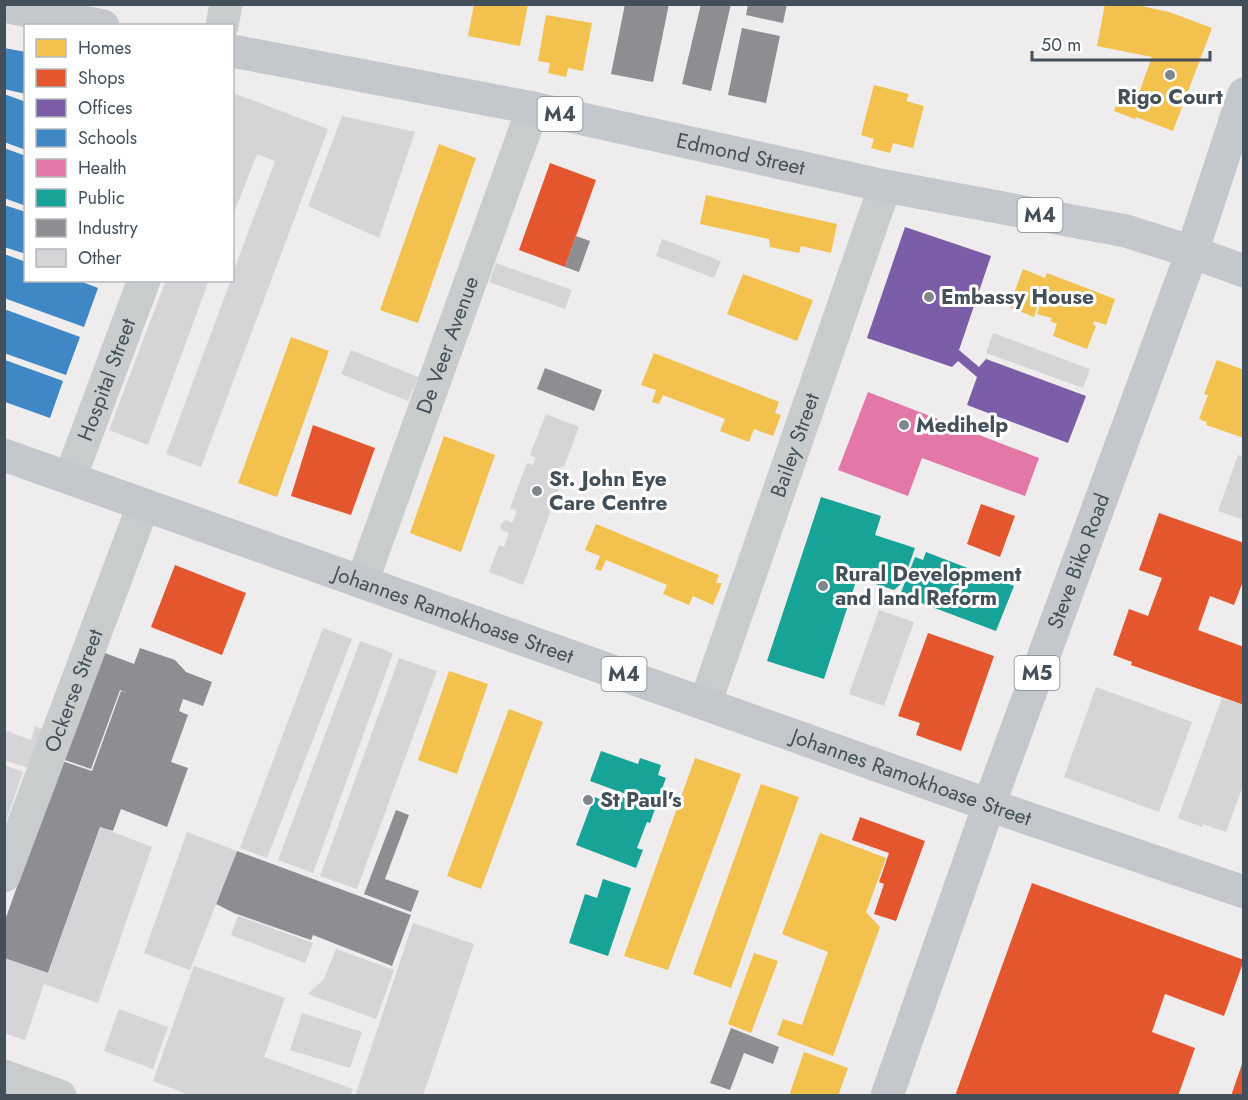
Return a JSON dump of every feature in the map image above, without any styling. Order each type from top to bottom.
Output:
[{"type":"main road","points":[[4,6],[93,24]]},
{"type":"main road","name":"Edmond Street","points":[[234,51],[533,108],[885,186],[1126,231],[1244,271]]},
{"type":"main road","name":"Steve Biko Road","points":[[887,1095],[989,805],[1192,252],[1244,94]]},
{"type":"main road","name":"Johannes Ramokhoase Street","points":[[4,456],[989,805],[1244,892]]},
{"type":"street","points":[[222,24],[226,4]]},
{"type":"street","name":"De Veer Avenue","points":[[362,582],[533,108]]},
{"type":"street","name":"Bailey Street","points":[[705,704],[885,186]]},
{"type":"street","name":"Hospital Street","points":[[70,478],[143,282]]},
{"type":"street","name":"Ockerse Street","points":[[4,876],[143,506]]},
{"type":"street","points":[[4,1076],[60,1095]]},
{"type":"building: Homes","points":[[474,4],[528,4],[520,46],[468,36]]},
{"type":"building: Homes","name":"Rigo Court","points":[[1105,4],[1132,4],[1169,12],[1212,28],[1173,131],[1114,111],[1121,92],[1137,98],[1152,57],[1097,46]]},
{"type":"building: Homes","points":[[546,15],[592,23],[583,71],[568,68],[566,77],[548,73],[550,63],[538,61]]},
{"type":"building: Homes","points":[[874,85],[909,94],[906,101],[924,106],[913,148],[893,143],[890,153],[871,148],[874,139],[861,135]]},
{"type":"building: Homes","points":[[439,144],[476,158],[418,323],[380,310]]},
{"type":"building: Homes","points":[[706,195],[837,224],[831,253],[801,246],[799,253],[770,247],[769,239],[700,224]]},
{"type":"building: Homes","points":[[1023,269],[1045,278],[1047,273],[1115,299],[1106,325],[1094,321],[1093,324],[1096,326],[1087,349],[1053,336],[1057,324],[1050,321],[1052,318],[1037,314],[1040,305],[1034,317],[1009,307]]},
{"type":"building: Homes","points":[[743,274],[813,300],[797,341],[727,314]]},
{"type":"building: Homes","points":[[291,337],[329,351],[277,497],[238,483]]},
{"type":"building: Homes","points":[[654,353],[779,402],[775,413],[781,415],[773,436],[754,429],[749,442],[720,431],[725,419],[663,395],[659,404],[652,402],[656,390],[641,385]]},
{"type":"building: Homes","points":[[1217,360],[1244,370],[1244,438],[1206,425],[1207,422],[1199,419],[1208,395],[1204,394]]},
{"type":"building: Homes","points":[[444,436],[495,455],[461,552],[410,533]]},
{"type":"building: Homes","points":[[596,524],[719,575],[716,583],[722,583],[713,605],[693,596],[689,605],[663,594],[667,585],[606,560],[601,571],[595,569],[600,556],[585,550]]},
{"type":"building: Homes","points":[[449,671],[488,684],[457,774],[418,760]]},
{"type":"building: Homes","points":[[509,709],[543,722],[481,889],[447,876]]},
{"type":"building: Homes","points":[[695,758],[741,774],[668,970],[624,956]]},
{"type":"building: Homes","points":[[761,784],[799,797],[731,988],[693,974]]},
{"type":"building: Homes","points":[[820,833],[886,858],[866,912],[880,927],[833,1056],[777,1035],[783,1019],[802,1025],[828,952],[782,934]]},
{"type":"building: Homes","points":[[754,953],[778,961],[751,1033],[728,1024]]},
{"type":"building: Homes","points":[[804,1052],[848,1068],[838,1096],[789,1096]]},
{"type":"building: Shops","points":[[550,163],[596,180],[565,267],[519,250]]},
{"type":"building: Shops","points":[[313,425],[375,448],[351,515],[291,496]]},
{"type":"building: Shops","points":[[981,504],[1015,516],[1000,557],[967,544]]},
{"type":"building: Shops","points":[[1159,513],[1244,543],[1244,579],[1234,605],[1210,596],[1198,630],[1244,647],[1244,705],[1131,665],[1132,662],[1113,655],[1129,609],[1148,616],[1162,578],[1139,570]]},
{"type":"building: Shops","points":[[175,565],[246,593],[222,655],[151,627]]},
{"type":"building: Shops","points":[[928,633],[994,656],[961,751],[916,735],[920,723],[898,716]]},
{"type":"building: Shops","points":[[860,817],[925,841],[896,921],[874,914],[884,884],[879,882],[889,853],[852,840]]},
{"type":"building: Shops","points":[[1032,883],[1244,960],[1224,1016],[1165,994],[1152,1032],[1195,1048],[1178,1096],[955,1096]]},
{"type":"building: Shops","points":[[1243,1061],[1244,1096],[1231,1096]]},
{"type":"building: Offices","name":"Embassy House","points":[[905,227],[991,256],[959,350],[979,367],[986,359],[1086,396],[1068,443],[967,405],[977,377],[958,361],[952,367],[867,338]]},
{"type":"building: Schools","points":[[4,48],[24,52],[24,94],[4,89]]},
{"type":"building: Schools","points":[[4,94],[24,101],[24,149],[4,142]]},
{"type":"building: Schools","points":[[4,148],[24,155],[24,205],[4,198]]},
{"type":"building: Schools","points":[[4,205],[24,211],[24,253],[4,247]]},
{"type":"building: Schools","points":[[4,254],[24,261],[24,282],[82,282],[98,288],[84,327],[4,298]]},
{"type":"building: Schools","points":[[4,309],[80,337],[66,375],[4,353]]},
{"type":"building: Schools","points":[[5,360],[63,381],[50,418],[5,402]]},
{"type":"building: Health","name":"Medihelp","points":[[868,392],[1039,458],[1025,496],[922,458],[908,496],[838,470]]},
{"type":"building: Public","name":"Rural Development and land Reform","points":[[821,497],[881,516],[875,535],[915,548],[903,582],[894,590],[857,578],[824,679],[767,661]]},
{"type":"building: Public","points":[[926,552],[1014,586],[996,631],[900,595],[915,557],[923,560]]},
{"type":"building: Public","points":[[601,751],[638,764],[640,758],[661,765],[658,775],[666,778],[656,805],[590,781]]},
{"type":"building: Public","points":[[606,791],[655,809],[650,823],[647,822],[637,848],[643,850],[636,868],[576,845],[594,797],[603,800]]},
{"type":"building: Public","points":[[603,879],[631,888],[608,956],[569,943],[585,894],[597,898]]},
{"type":"building: Industry","points":[[625,4],[669,4],[653,82],[611,74]]},
{"type":"building: Industry","points":[[701,4],[731,4],[711,91],[682,84]]},
{"type":"building: Industry","points":[[748,4],[787,4],[783,23],[746,15]]},
{"type":"building: Industry","points":[[742,28],[780,36],[766,103],[728,95]]},
{"type":"building: Industry","points":[[576,236],[590,241],[579,272],[565,267]]},
{"type":"building: Industry","points":[[545,368],[602,390],[594,411],[537,389]]},
{"type":"building: Industry","points":[[140,648],[175,660],[186,672],[212,682],[203,706],[183,699],[179,711],[188,715],[171,762],[188,768],[167,827],[121,809],[113,831],[100,827],[48,973],[4,958],[4,923],[56,784],[62,761],[92,771],[121,691],[127,693],[120,690],[91,769],[62,759],[105,653],[134,664]]},
{"type":"building: Industry","points":[[396,810],[409,815],[385,879],[419,891],[411,912],[364,894]]},
{"type":"building: Industry","points":[[237,851],[411,915],[392,966],[313,935],[311,940],[234,913],[216,904]]},
{"type":"building: Industry","points":[[731,1028],[779,1047],[773,1064],[744,1053],[730,1090],[710,1083]]},
{"type":"building: Other","points":[[236,94],[328,129],[201,467],[166,454],[230,282],[234,282],[234,270],[275,161],[257,154],[234,213],[234,98]]},
{"type":"building: Other","points":[[342,116],[415,132],[379,238],[308,206]]},
{"type":"building: Other","points":[[662,239],[721,261],[714,278],[656,256]]},
{"type":"building: Other","points":[[496,263],[572,290],[565,309],[489,282]]},
{"type":"building: Other","points":[[165,282],[208,282],[148,445],[109,430]]},
{"type":"building: Other","points":[[993,333],[1090,369],[1083,388],[986,353]]},
{"type":"building: Other","points":[[351,350],[418,377],[408,401],[341,374]]},
{"type":"building: Other","name":"St. John Eye Care Centre","points":[[546,414],[579,427],[564,467],[561,466],[559,473],[564,475],[523,585],[489,572],[499,545],[504,547],[509,533],[502,530],[500,525],[506,520],[512,523],[517,511],[510,508],[527,463],[533,465],[536,458],[530,455]]},
{"type":"building: Other","points":[[1238,455],[1244,457],[1244,520],[1218,511]]},
{"type":"building: Other","points":[[879,610],[914,622],[884,706],[849,694]]},
{"type":"building: Other","points":[[323,628],[352,639],[267,858],[240,848]]},
{"type":"building: Other","points":[[360,641],[393,653],[313,873],[278,860]]},
{"type":"building: Other","points":[[399,658],[437,671],[357,889],[320,876]]},
{"type":"building: Other","points":[[1096,687],[1192,722],[1159,812],[1064,777]]},
{"type":"building: Other","points":[[1222,698],[1244,705],[1244,783],[1226,832],[1203,824],[1202,827],[1178,818]]},
{"type":"building: Other","points":[[35,726],[50,732],[35,770],[4,760],[4,730],[31,740]]},
{"type":"building: Other","points":[[4,765],[23,772],[5,824],[4,824]]},
{"type":"building: Other","points":[[100,827],[152,847],[98,1003],[44,984],[25,1040],[4,1033],[4,958],[48,973]]},
{"type":"building: Other","points":[[187,832],[237,851],[190,970],[144,953]]},
{"type":"building: Other","points":[[238,916],[313,943],[305,963],[231,935]]},
{"type":"building: Other","points":[[413,923],[474,944],[423,1096],[355,1096]]},
{"type":"building: Other","points":[[336,949],[394,970],[376,1019],[308,994],[324,979]]},
{"type":"building: Other","points":[[194,966],[285,998],[264,1057],[353,1089],[350,1096],[192,1096],[153,1081]]},
{"type":"building: Other","points":[[119,1009],[168,1027],[153,1069],[104,1051]]},
{"type":"building: Other","points":[[302,1013],[362,1032],[350,1068],[290,1050]]},
{"type":"place","name":"Rigo Court","points":[[1170,75]]},
{"type":"place","name":"Embassy House","points":[[929,297]]},
{"type":"place","name":"Medihelp","points":[[904,425]]},
{"type":"place","name":"St. John Eye Care Centre","points":[[537,491]]},
{"type":"place","name":"Rural Development and land Reform","points":[[823,586]]},
{"type":"place","name":"St Paul's","points":[[588,800]]}]
